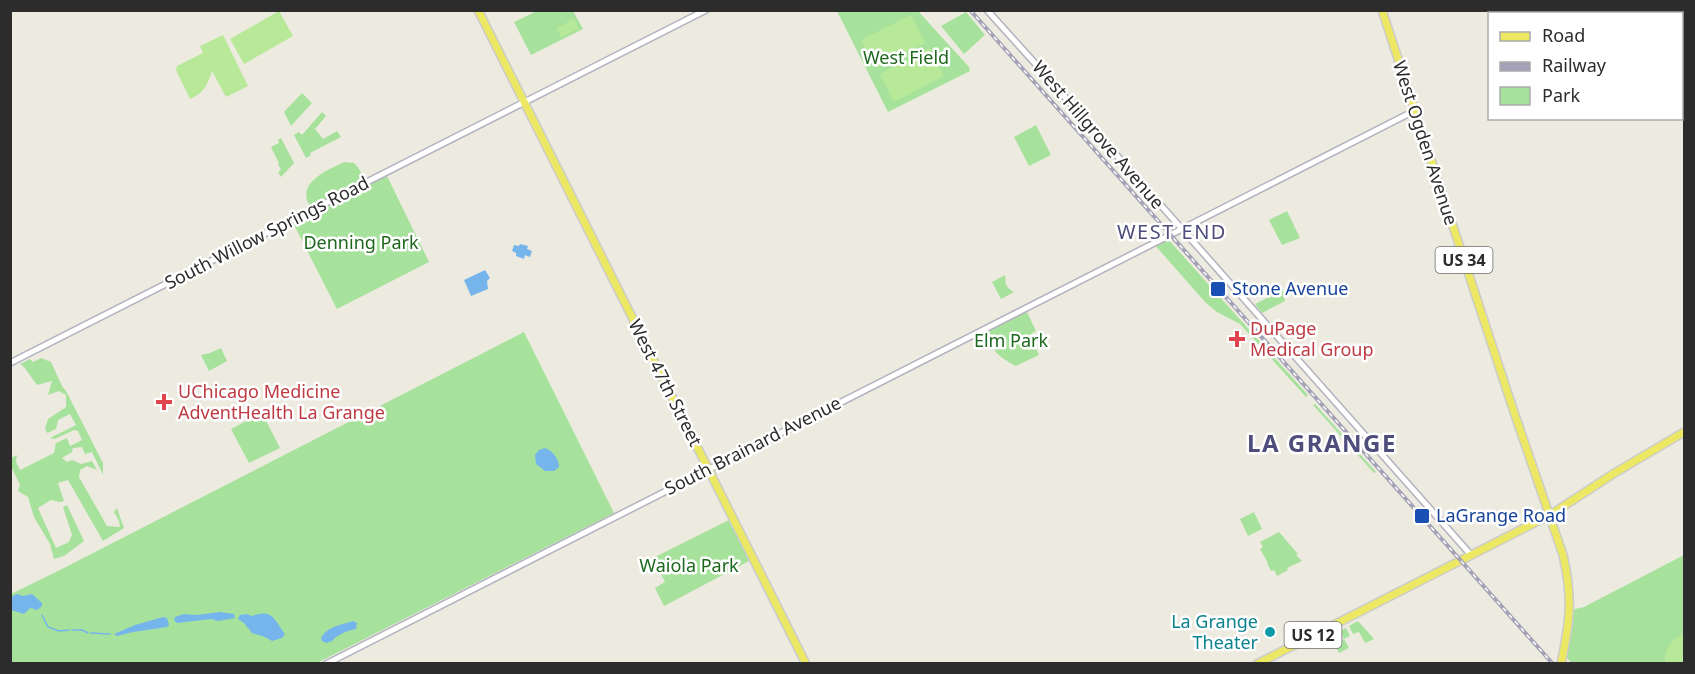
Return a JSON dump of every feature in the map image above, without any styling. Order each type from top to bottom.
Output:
[{"type":"main road","name":"West 47th Street","points":[[478,10],[806,663]]},
{"type":"main road","name":"West Ogden Avenue","points":[[1382,10],[1550,515]]},
{"type":"main road","name":"US 12","points":[[1257,663],[1550,515],[1598,483],[1684,432]]},
{"type":"main road","name":"US 34","points":[[1550,515],[1563,555],[1569,587],[1570,617],[1561,663]]},
{"type":"street","name":"South Willow Springs Road","points":[[10,363],[706,10]]},
{"type":"street","name":"West Hillgrove Avenue","points":[[987,10],[1471,555]]},
{"type":"street","name":"South Brainard Avenue","points":[[326,663],[1414,111]]},
{"type":"green space","points":[[279,11],[293,36],[244,64],[230,39]]},
{"type":"green space","points":[[537,11],[573,11],[583,29],[531,55],[514,22]]},
{"type":"green space","name":"West Field","points":[[837,11],[918,11],[969,67],[970,71],[888,112]]},
{"type":"green space","points":[[966,12],[985,35],[964,54],[941,26]]},
{"type":"green space","points":[[911,15],[925,43],[876,68],[861,40]]},
{"type":"green space","points":[[574,19],[578,29],[561,37],[557,28]]},
{"type":"green space","points":[[223,35],[248,86],[226,97],[212,71],[205,88],[190,99],[176,70],[177,66],[203,53],[200,46]]},
{"type":"green space","points":[[929,48],[944,76],[894,102],[880,74]]},
{"type":"green space","points":[[302,93],[312,103],[291,126],[284,112]]},
{"type":"green space","points":[[322,112],[326,116],[315,129],[323,139],[337,131],[341,137],[310,153],[311,155],[306,158],[294,135],[299,132],[302,135]]},
{"type":"green space","points":[[1036,125],[1051,155],[1029,166],[1014,137]]},
{"type":"green space","points":[[281,138],[294,163],[281,177],[278,172],[281,170],[279,163],[271,147],[279,143],[278,140]]},
{"type":"green space","points":[[344,162],[354,163],[358,167],[361,174],[360,181],[312,206],[309,205],[306,197],[311,183],[323,173]]},
{"type":"green space","name":"Denning Park","points":[[387,176],[429,262],[337,309],[293,223]]},
{"type":"green space","points":[[1287,211],[1300,238],[1282,245],[1269,220]]},
{"type":"green space","points":[[1166,237],[1308,395],[1306,397],[1240,324],[1217,312],[1206,303],[1153,243]]},
{"type":"green space","points":[[1005,275],[1006,285],[1014,292],[1001,299],[992,282]]},
{"type":"green space","points":[[1283,290],[1285,301],[1262,313],[1255,304]]},
{"type":"green space","name":"Elm Park","points":[[1027,312],[1036,331],[1029,335],[1039,355],[1016,366],[997,353],[987,332]]},
{"type":"green space","points":[[524,332],[614,513],[317,663],[11,664],[11,594]]},
{"type":"green space","points":[[221,348],[227,361],[209,371],[201,355]]},
{"type":"green space","points":[[41,358],[51,362],[103,463],[103,475],[92,452],[85,454],[82,447],[73,448],[72,452],[62,458],[67,462],[72,460],[81,464],[92,461],[97,470],[87,466],[80,470],[79,477],[107,526],[120,527],[114,512],[117,508],[124,528],[103,541],[68,480],[58,483],[64,501],[51,500],[38,508],[56,548],[69,542],[72,535],[63,507],[67,505],[84,541],[64,556],[54,559],[50,544],[34,517],[28,497],[18,491],[20,485],[11,466],[11,458],[17,455],[16,462],[20,470],[54,453],[56,443],[67,438],[70,446],[82,440],[78,431],[74,430],[55,439],[50,438],[76,425],[70,414],[58,420],[56,429],[47,433],[45,429],[48,419],[66,407],[66,395],[59,391],[48,395],[52,381],[37,385],[20,364],[30,359],[33,362]]},
{"type":"green space","points":[[1315,404],[1376,472],[1374,473],[1313,405]]},
{"type":"green space","points":[[262,413],[280,448],[249,463],[231,429]]},
{"type":"green space","points":[[1254,512],[1262,529],[1248,536],[1240,519]]},
{"type":"green space","name":"Waiola Park","points":[[731,519],[751,560],[664,606],[655,588],[665,582],[653,558]]},
{"type":"green space","points":[[1279,532],[1302,561],[1277,576],[1274,570],[1271,571],[1260,549],[1263,547],[1260,542]]},
{"type":"green space","points":[[1684,555],[1684,663],[1572,663],[1563,655],[1571,610],[1584,607]]},
{"type":"green space","points":[[1358,621],[1374,639],[1365,643],[1359,632],[1353,634],[1349,626]]},
{"type":"green space","points":[[1346,628],[1350,636],[1344,639],[1340,631]]},
{"type":"green space","points":[[1684,633],[1684,663],[1665,663],[1670,645]]},
{"type":"green space","points":[[1344,639],[1349,648],[1339,653],[1335,644]]},
{"type":"water","points":[[520,244],[528,246],[527,249],[532,251],[530,257],[525,255],[524,259],[516,256],[516,253],[512,251],[514,245],[519,246]]},
{"type":"water","points":[[485,270],[490,278],[487,281],[488,289],[471,296],[464,280]]},
{"type":"water","points":[[545,448],[553,453],[558,461],[559,467],[554,471],[545,471],[536,464],[535,455],[539,450]]},
{"type":"water","points":[[17,594],[23,596],[32,594],[42,603],[42,606],[37,610],[30,608],[24,614],[11,610],[11,597]]},
{"type":"water","points":[[220,612],[234,614],[235,618],[177,623],[174,620],[175,617],[184,614]]},
{"type":"water","points":[[265,614],[273,617],[285,634],[282,638],[272,641],[252,633],[238,619],[240,615],[252,616]]},
{"type":"water","points":[[163,617],[167,618],[169,625],[167,627],[117,636],[114,634],[135,625]]},
{"type":"water","points":[[353,621],[357,623],[356,629],[345,632],[332,641],[326,643],[322,641],[321,638],[331,628]]},
{"type":"waterway","points":[[42,615],[48,627],[59,631],[69,630]]},
{"type":"waterway","points":[[72,630],[82,630],[88,633]]},
{"type":"waterway","points":[[91,633],[110,634]]},
{"type":"railway","points":[[970,10],[1553,664]]},
{"type":"place","name":"Stone Avenue","points":[[1218,289]]},
{"type":"place","name":"DuPage Medical Group","points":[[1237,339]]},
{"type":"place","name":"UChicago Medicine AdventHealth La Grange","points":[[164,402]]},
{"type":"place","name":"LaGrange Road","points":[[1422,516]]},
{"type":"place","name":"La Grange Theater","points":[[1270,632]]},
{"type":"district","name":"WEST END","points":[[1172,232]]},
{"type":"district","name":"LA GRANGE","points":[[1322,444]]}]
